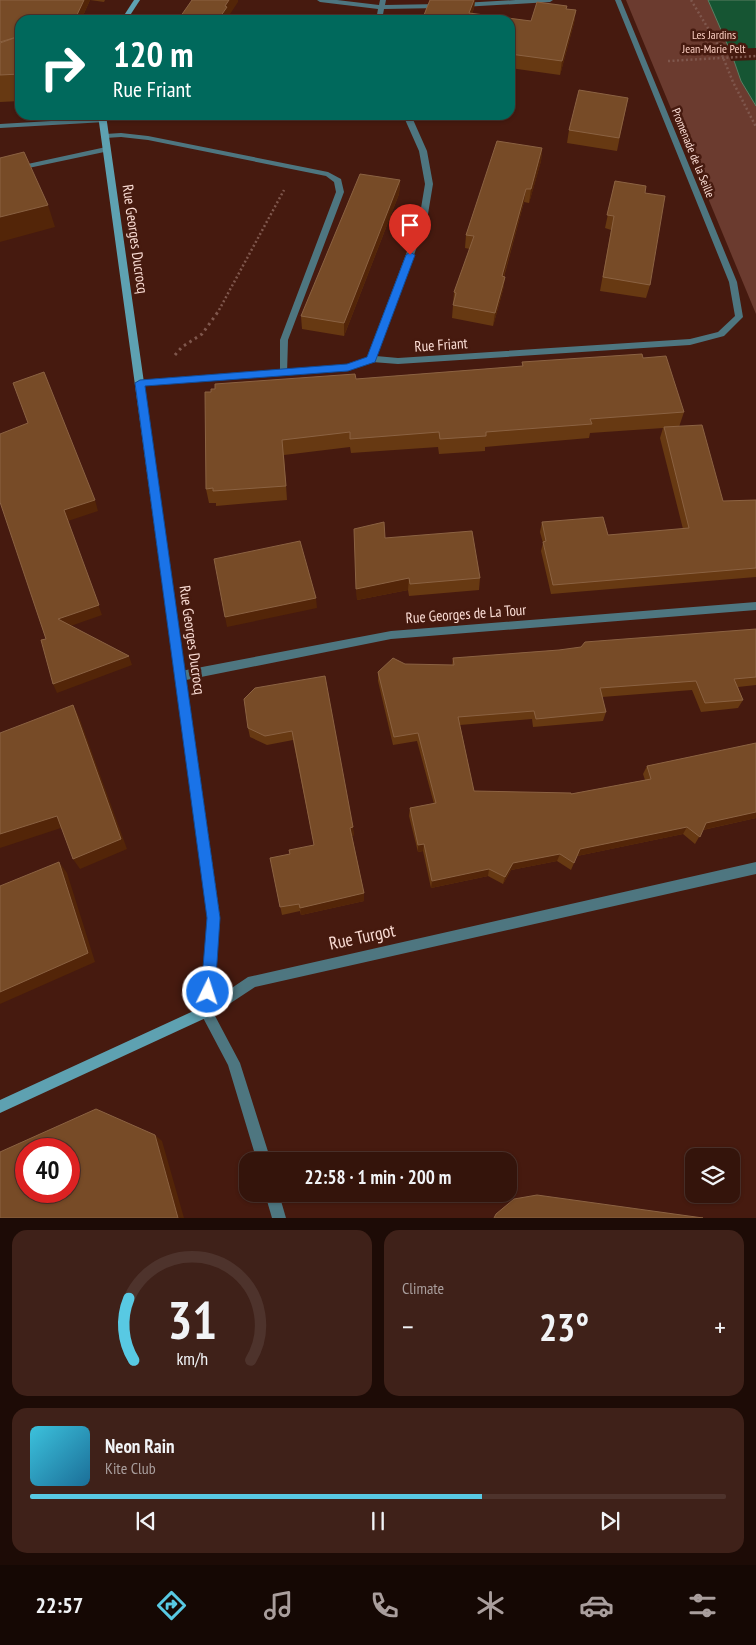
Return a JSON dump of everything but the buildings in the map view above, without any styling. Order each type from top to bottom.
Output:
[{"type":"street","points":[[127,15],[137,0]]},
{"type":"street","points":[[320,0],[444,6]]},
{"type":"street","points":[[454,5],[550,0]]},
{"type":"street","name":"Promenade de la Seille","points":[[618,0],[734,282],[739,317]]},
{"type":"street","points":[[0,126],[76,120]]},
{"type":"street","name":"Rue Georges Ducrocq","points":[[102,120],[214,918],[206,1012]]},
{"type":"street","points":[[371,360],[423,220],[429,184],[423,151],[409,120]]},
{"type":"street","points":[[105,136],[121,135],[148,138],[328,174],[338,181],[340,192],[284,340],[284,372]]},
{"type":"street","points":[[0,172],[106,149]]},
{"type":"street","name":"Rue Friant","points":[[140,383],[172,379],[348,368],[371,360],[398,361],[690,342],[721,334],[739,317]]},
{"type":"street","name":"Rue Georges de La Tour","points":[[181,676],[391,635],[756,606]]},
{"type":"street","name":"Rue Turgot","points":[[0,1107],[206,1012],[252,981],[266,976],[756,868]]},
{"type":"street","points":[[206,1012],[234,1062],[261,1152]]},
{"type":"street","points":[[274,1202],[279,1218]]},
{"type":"path","points":[[691,0],[718,45],[733,82],[756,127]]},
{"type":"path","points":[[668,61],[756,56]]},
{"type":"path","points":[[172,379],[173,358],[182,347],[202,334],[226,301],[298,168]]},
{"type":"green space","name":"Les Jardins Jean-Marie Pelt","points":[[626,0],[756,0],[756,314]]},
{"type":"shaded area","points":[[708,0],[756,0],[756,106],[741,81]]},
{"type":"pier","points":[[756,48],[756,60],[731,61],[726,49]]},
{"type":"route","points":[[208,992],[214,918],[140,383],[172,379],[348,368],[371,360],[410,255]]}]
